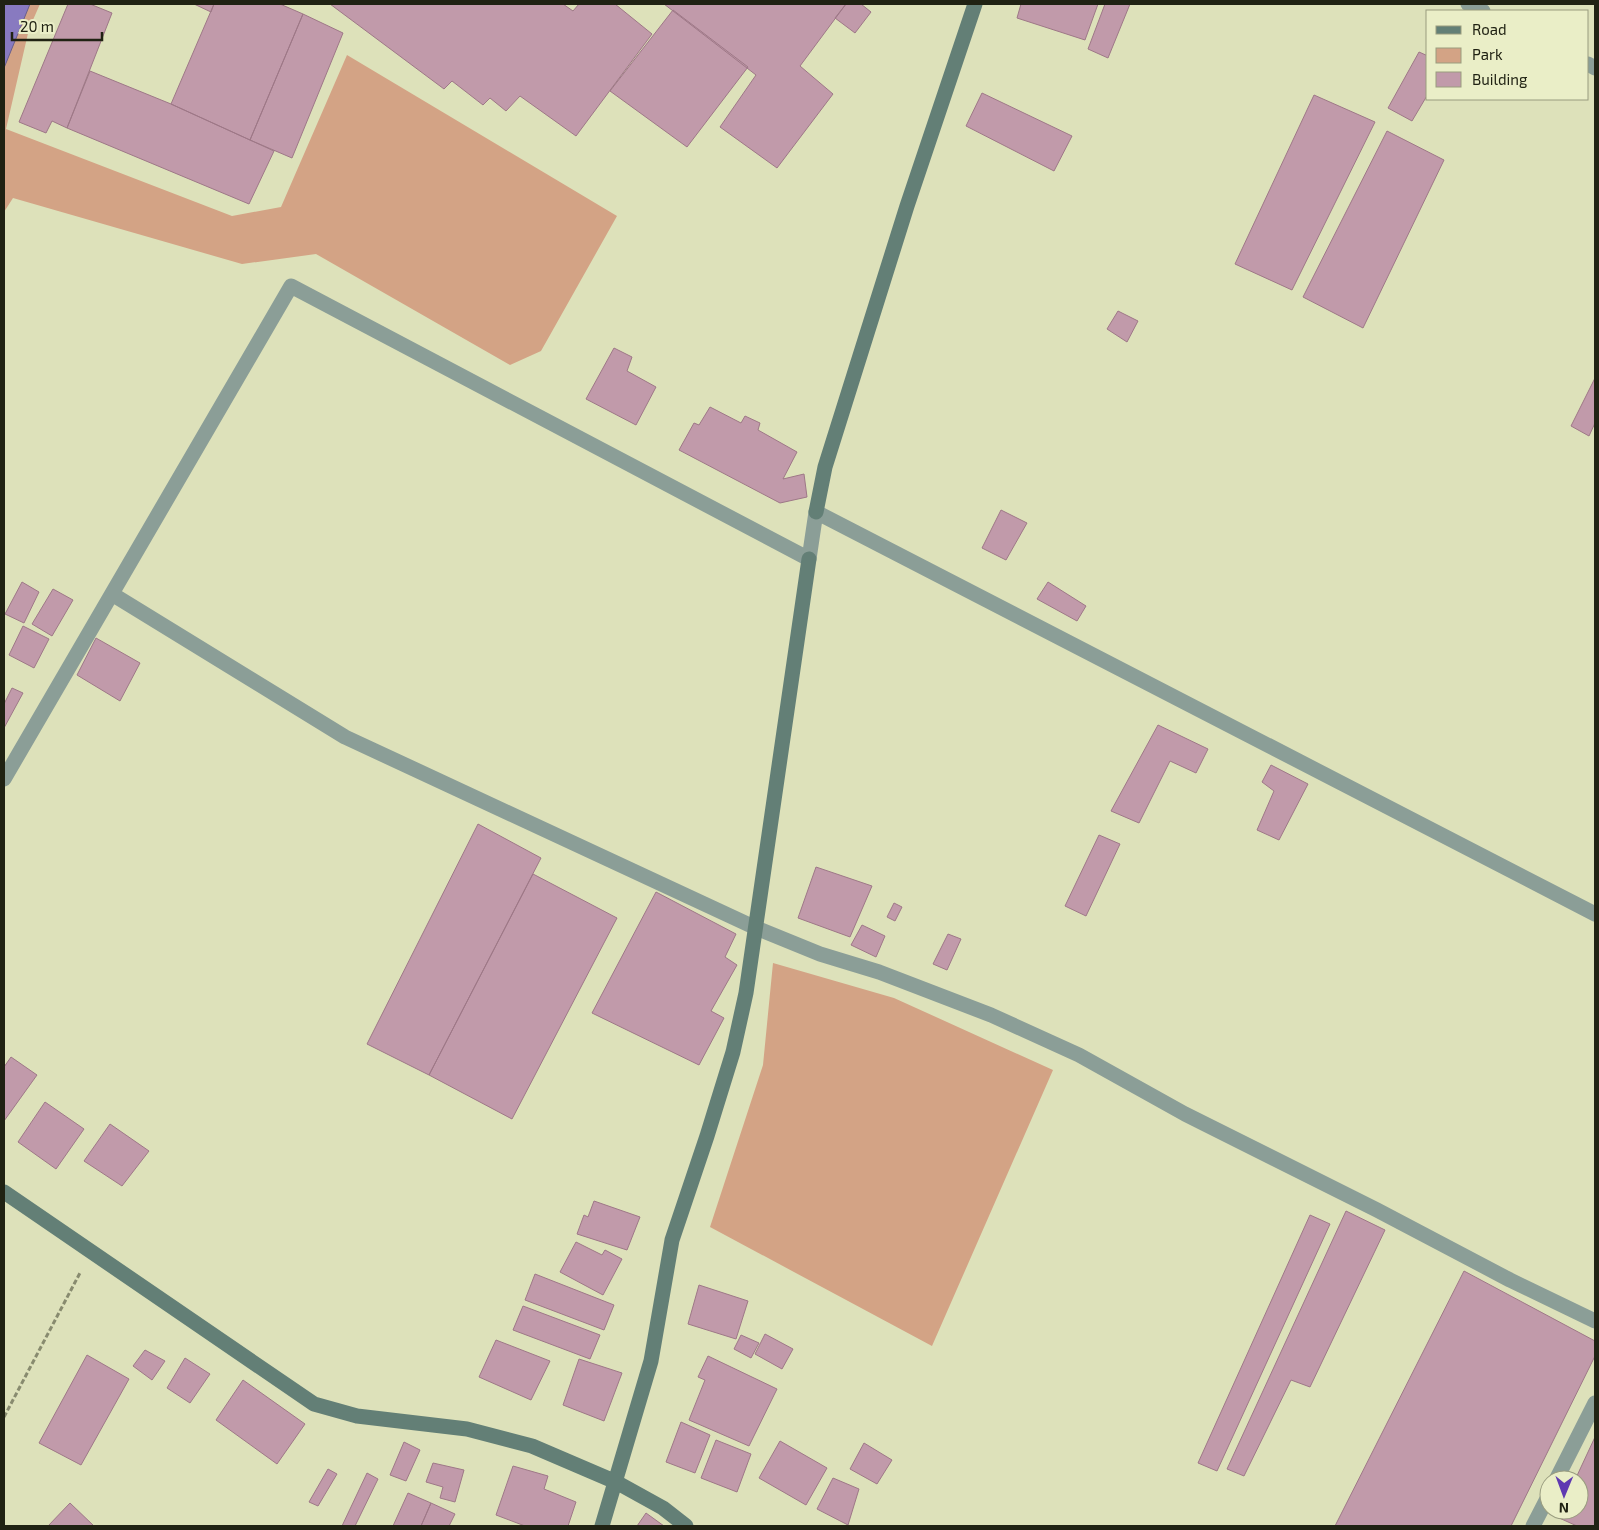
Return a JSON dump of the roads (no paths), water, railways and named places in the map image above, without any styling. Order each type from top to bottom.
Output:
[{"type":"street","points":[[602,1526],[651,1361],[672,1240],[733,1052],[746,993],[816,512],[828,458],[904,216],[975,4]]},
{"type":"street","points":[[1468,4],[1481,10]]},
{"type":"street","points":[[4,779],[291,286],[809,559]]},
{"type":"street","points":[[816,512],[1595,914]]},
{"type":"street","points":[[112,594],[345,737],[756,928],[820,954],[879,972],[982,1011],[1079,1055],[1186,1114],[1595,1322]]},
{"type":"street","points":[[4,1192],[314,1404],[357,1416],[466,1429],[532,1446],[616,1482],[663,1508],[686,1526]]},
{"type":"street","points":[[1561,1470],[1595,1404]]},
{"type":"street","points":[[1533,1526],[1539,1514]]}]
